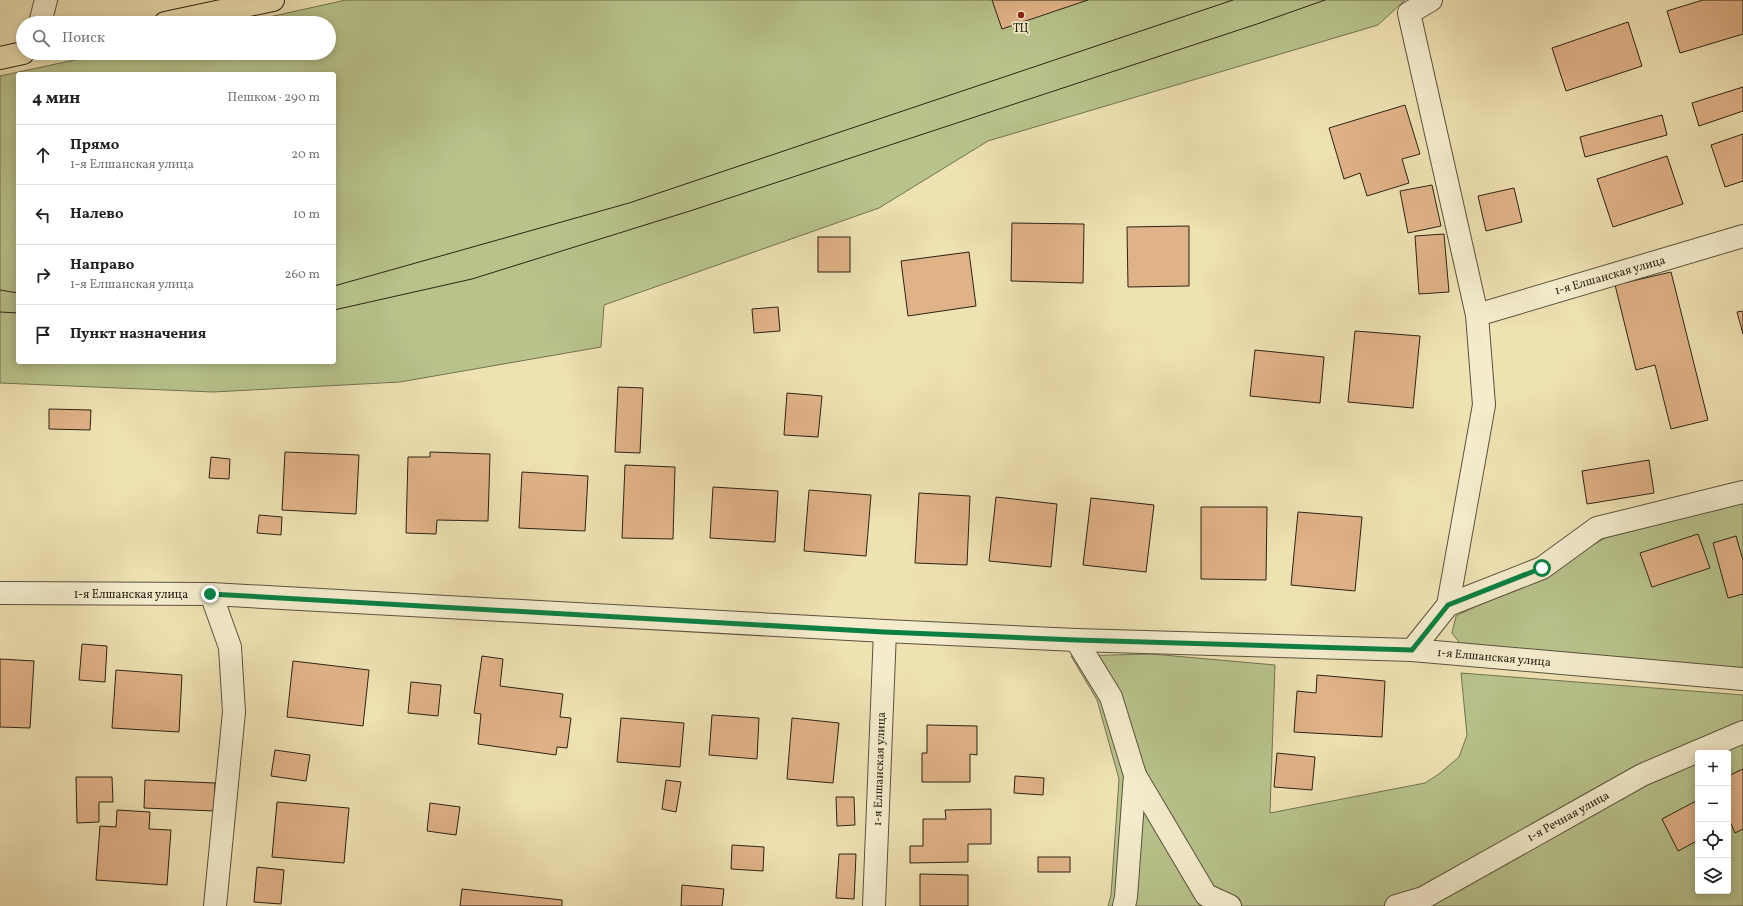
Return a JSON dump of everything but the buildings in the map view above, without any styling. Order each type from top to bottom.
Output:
[{"type":"main road","points":[[198,16],[273,0]]},
{"type":"main road","points":[[0,58],[16,55]]},
{"type":"street","points":[[42,16],[46,0]]},
{"type":"street","points":[[1412,650],[1448,605],[1484,405],[1477,315],[1409,13],[1431,0]]},
{"type":"street","name":"1-я Елшанская улица","points":[[1477,315],[1743,236]]},
{"type":"street","points":[[1448,605],[1542,568],[1597,528],[1743,492]]},
{"type":"street","name":"1-я Елшанская улица","points":[[0,593],[210,594],[884,632],[1076,640],[1412,650],[1743,679]]},
{"type":"street","points":[[210,594],[230,647],[234,712],[215,899],[232,906]]},
{"type":"street","name":"1-я Елшанская улица","points":[[874,906],[884,632]]},
{"type":"street","points":[[1076,640],[1111,697],[1135,775],[1206,895],[1230,906]]},
{"type":"street","name":"1-я Речная улица","points":[[1396,906],[1423,898],[1642,775],[1743,732]]},
{"type":"street","points":[[1124,906],[1126,897],[1135,775]]},
{"type":"green space","points":[[346,0],[1405,0],[1378,25],[988,141],[879,208],[604,305],[601,347],[400,382],[213,392],[0,383],[0,76],[16,73],[16,364],[336,364],[336,72],[19,72],[74,60],[336,60],[336,16],[274,16]]},
{"type":"green space","points":[[1743,502],[1743,669],[1462,646],[1452,633],[1456,616],[1546,572],[1605,538]]},
{"type":"green space","points":[[1152,654],[1275,665],[1270,813],[1425,783],[1439,774],[1459,757],[1467,735],[1461,673],[1743,695],[1743,906],[1108,906],[1111,895],[1119,779],[1097,700],[1071,656]]},
{"type":"tram line","points":[[336,285],[629,203],[1233,0]]},
{"type":"tram line","points":[[336,310],[472,279],[693,210],[1260,23],[1325,0]]},
{"type":"tram line","points":[[0,290],[16,293]]},
{"type":"tram line","points":[[0,312],[16,313]]},
{"type":"place","name":"ТЦ","points":[[1021,15]]},
{"type":"route","points":[[210,594],[884,632],[1076,640],[1412,650],[1448,605],[1542,568]]}]
